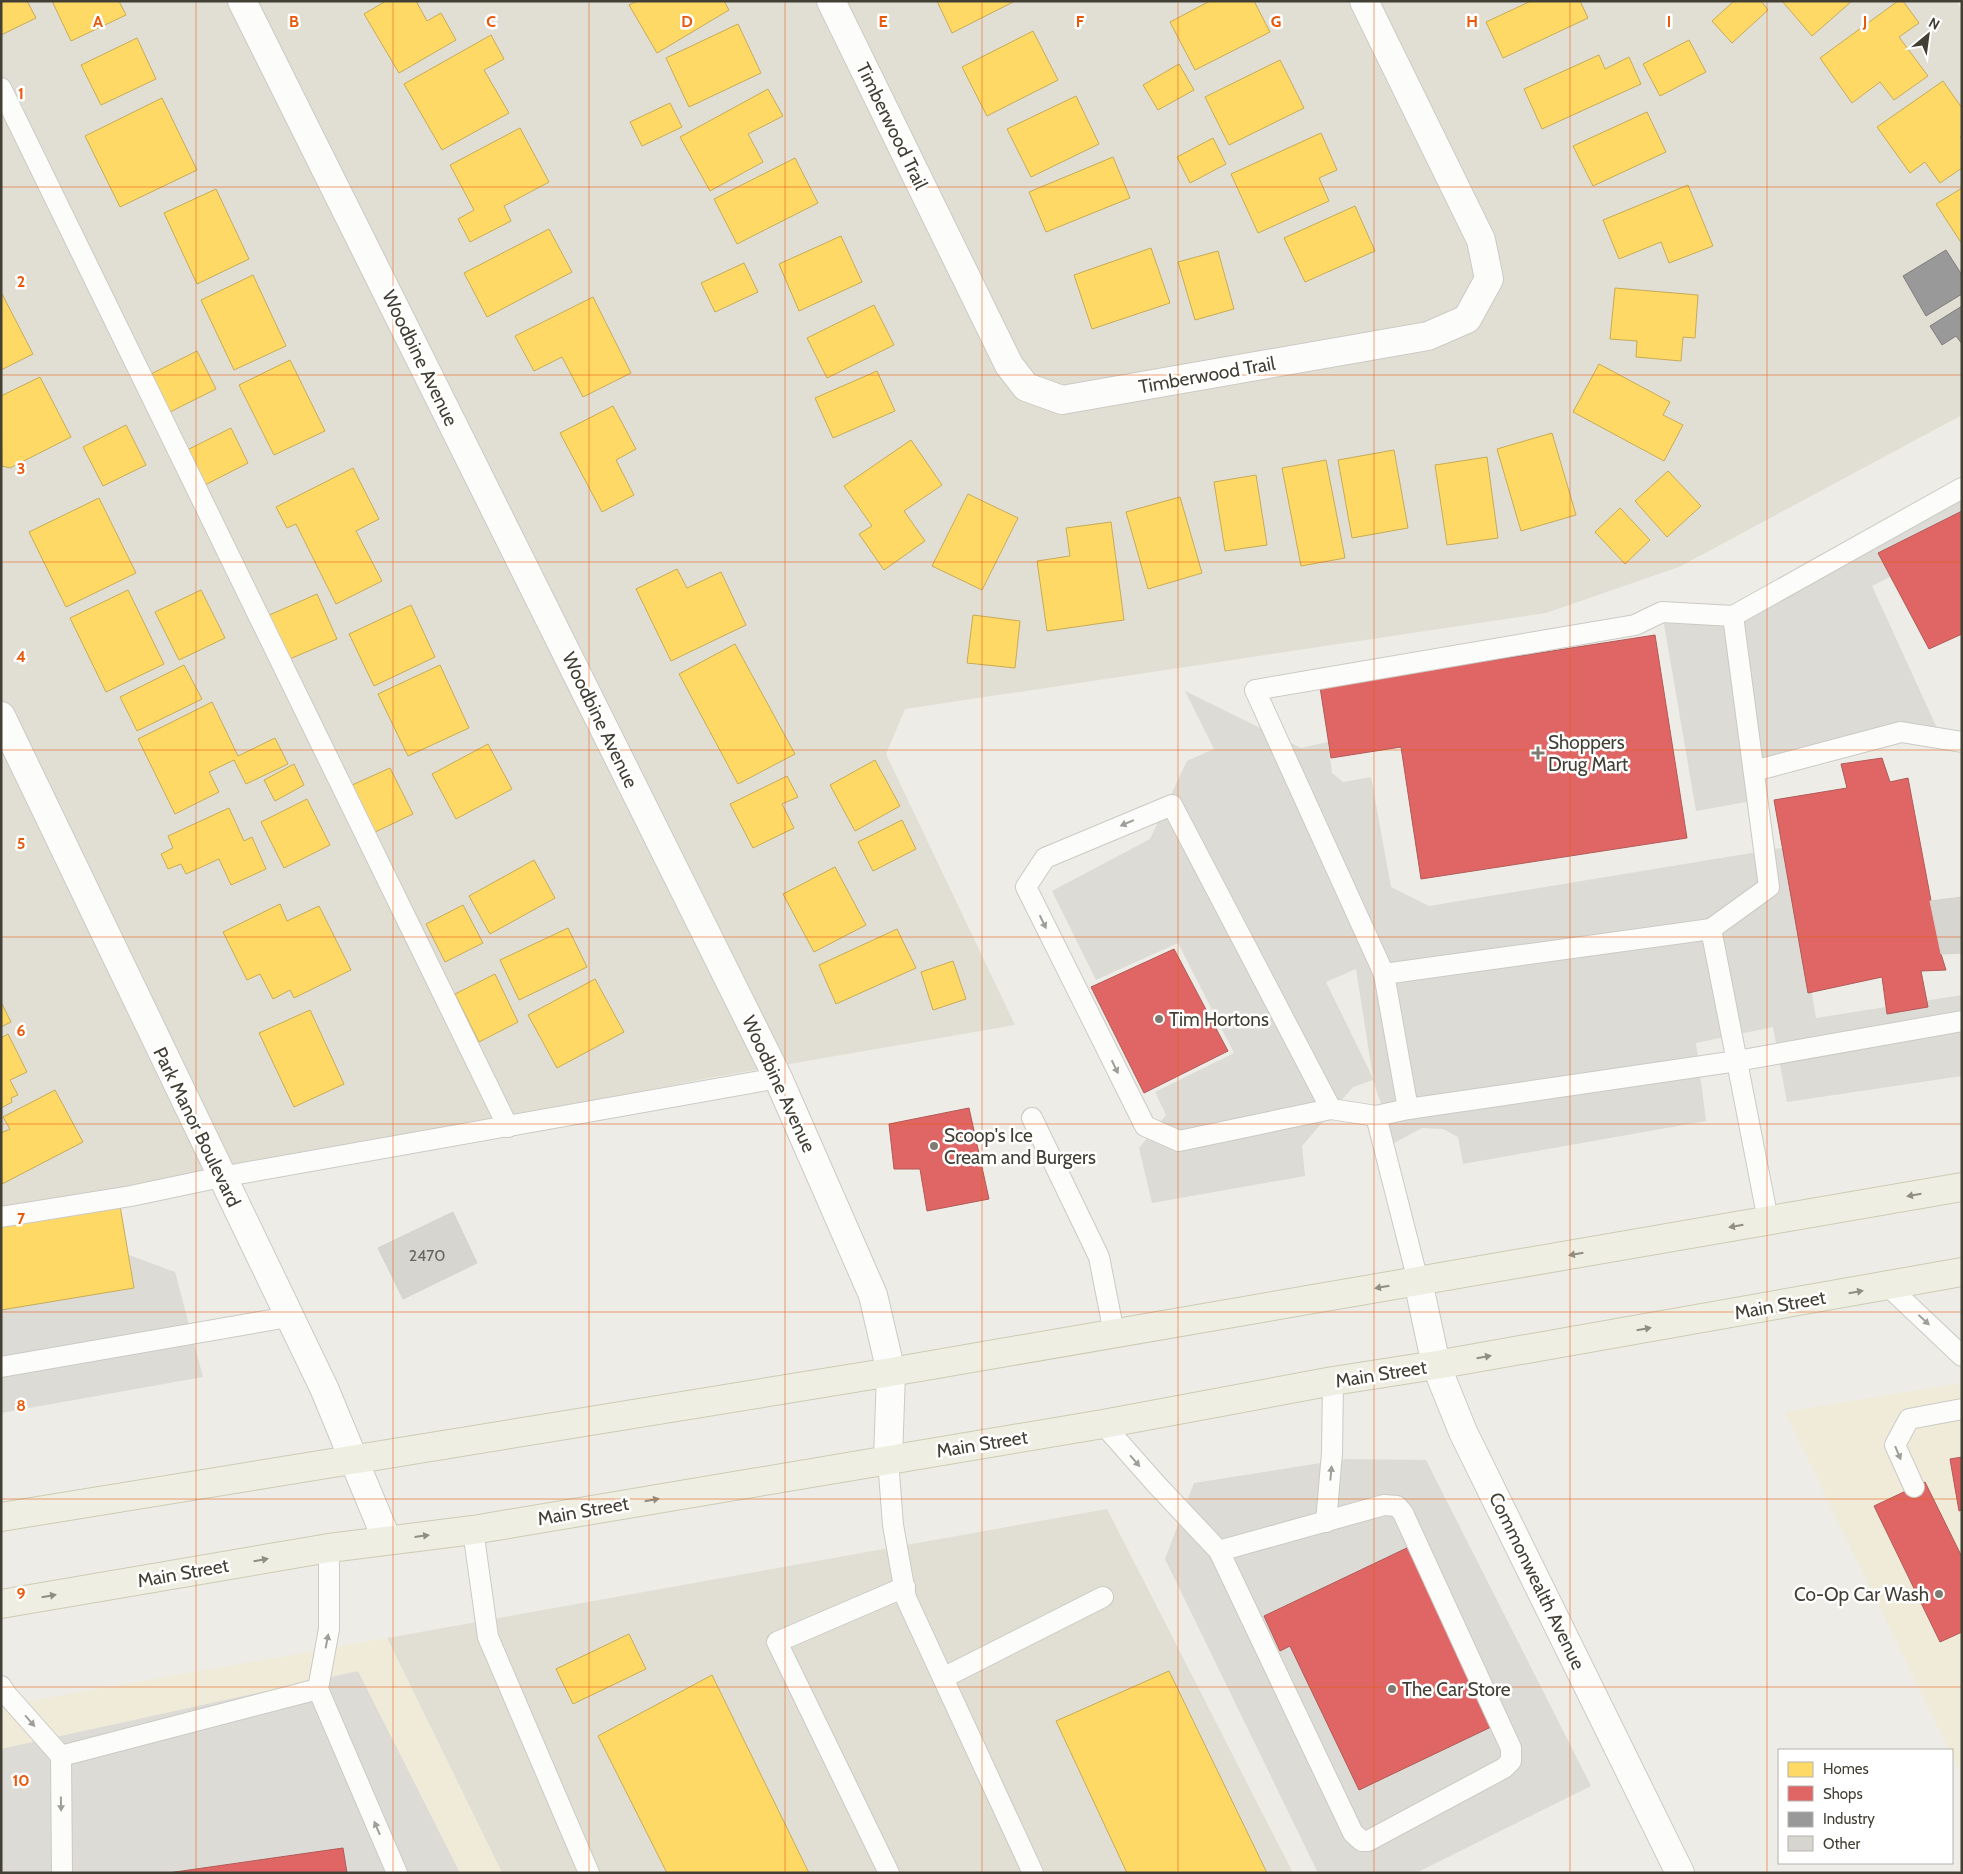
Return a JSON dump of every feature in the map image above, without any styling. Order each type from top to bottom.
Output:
[{"type":"main road","points":[[1,1517],[891,1372],[1962,1187]]},
{"type":"main road","name":"Main Street","points":[[1,1604],[329,1548],[473,1530],[1103,1424],[1333,1381],[1436,1365],[1962,1272]]},
{"type":"street","name":"Woodbine Avenue","points":[[242,1],[778,1078],[873,1295],[891,1372],[888,1460]]},
{"type":"street","name":"Timberwood Trail","points":[[831,1],[1008,365],[1026,386],[1062,400],[1428,336],[1467,319],[1489,279],[1481,240],[1364,1]]},
{"type":"street","name":"Park Manor Boulevard","points":[[1,716],[288,1317],[324,1388],[387,1540]]},
{"type":"street","name":"Commonwealth Avenue","points":[[1418,1281],[1436,1365],[1464,1432],[1680,1873]]},
{"type":"lane","points":[[1,88],[508,1127]]},
{"type":"lane","points":[[1408,1109],[1384,974],[1255,690],[1634,625],[1662,612],[1733,616],[1962,488]]},
{"type":"lane","points":[[1384,974],[1711,929],[1769,887],[1733,616]]},
{"type":"lane","points":[[1754,772],[1901,732],[1962,742]]},
{"type":"lane","points":[[1331,1109],[1172,805],[1045,858],[1026,887],[1144,1126],[1179,1141],[1331,1109],[1376,1116],[1408,1109],[1737,1062],[1962,1021]]},
{"type":"lane","points":[[1711,929],[1768,1220]]},
{"type":"lane","points":[[1,1217],[131,1196],[221,1177],[778,1078]]},
{"type":"lane","points":[[1376,1116],[1418,1281]]},
{"type":"lane","points":[[1032,1118],[1099,1256],[1114,1333]]},
{"type":"lane","points":[[1888,1286],[1962,1356]]},
{"type":"lane","points":[[1,1367],[288,1317]]},
{"type":"lane","points":[[1326,1522],[1332,1453],[1333,1381]]},
{"type":"lane","points":[[1914,1487],[1895,1445],[1909,1419],[1962,1409]]},
{"type":"lane","points":[[1103,1424],[1219,1551],[1353,1833],[1362,1841],[1368,1841],[1504,1768],[1511,1761],[1511,1748],[1403,1513],[1396,1506],[1390,1504],[1219,1551]]},
{"type":"lane","points":[[888,1460],[893,1525],[906,1598],[1033,1873]]},
{"type":"lane","points":[[473,1530],[488,1637],[589,1873]]},
{"type":"lane","points":[[329,1548],[329,1629],[318,1689],[396,1873]]},
{"type":"lane","points":[[889,1873],[777,1642],[905,1587]]},
{"type":"lane","points":[[943,1678],[1103,1597]]},
{"type":"lane","points":[[1,1686],[61,1756],[62,1873]]},
{"type":"lane","points":[[61,1756],[318,1689]]},
{"type":"shaded area","points":[[1,1],[1956,1],[1962,9],[1962,415],[1679,567],[1546,613],[905,709],[886,754],[1015,1025],[709,1078],[1,1218]]},
{"type":"shaded area","points":[[1962,488],[1962,541],[1872,586],[1942,739],[1901,732],[1754,771],[1758,800],[1696,811],[1662,612],[1733,616]]},
{"type":"shaded area","points":[[1185,691],[1301,748],[1328,742],[1332,773],[1343,782],[1371,777],[1391,887],[1429,906],[1788,847],[1816,1018],[1962,995],[1962,1076],[1787,1102],[1773,1027],[1696,1043],[1706,1121],[1463,1164],[1458,1137],[1443,1129],[1422,1128],[1394,1143],[1373,1080],[1353,1087],[1302,1146],[1305,1176],[1152,1203],[1139,1148],[1166,1115],[1155,1092],[1234,1053],[1178,943],[1096,980],[1052,891],[1150,839],[1187,761],[1214,749]],"holes":[[[1356,969],[1373,1078],[1326,982]]]},
{"type":"shaded area","points":[[129,1255],[175,1272],[203,1377],[1,1413],[1,1310],[134,1288]]},
{"type":"shaded area","points":[[1962,1383],[1962,1776],[1953,1758],[1953,1749],[1949,1749],[1785,1412]]},
{"type":"shaded area","points":[[1346,1459],[1426,1460],[1591,1786],[1416,1873],[1318,1873],[1165,1559],[1194,1483]]},
{"type":"shaded area","points":[[1107,1509],[1293,1873],[502,1873],[387,1638]]},
{"type":"shaded area","points":[[387,1638],[502,1873],[1,1873],[1,1706]]},
{"type":"shaded area","points":[[358,1671],[460,1873],[347,1873],[343,1848],[168,1873],[1,1873],[1,1749]]},
{"type":"building: Homes","points":[[1,1],[27,1],[36,18],[1,35]]},
{"type":"building: Homes","points":[[52,1],[119,1],[126,15],[71,41]]},
{"type":"building: Homes","points":[[386,1],[416,1],[427,21],[441,13],[456,40],[399,73],[364,14]]},
{"type":"building: Homes","points":[[637,1],[724,1],[729,10],[657,53],[629,5]]},
{"type":"building: Homes","points":[[937,1],[1015,1],[952,33]]},
{"type":"building: Homes","points":[[1210,1],[1254,1],[1270,32],[1195,70],[1170,22]]},
{"type":"building: Homes","points":[[1531,1],[1580,1],[1588,18],[1503,58],[1486,22]]},
{"type":"building: Homes","points":[[1734,1],[1761,1],[1768,10],[1732,43],[1712,21]]},
{"type":"building: Homes","points":[[1782,1],[1852,1],[1812,36]]},
{"type":"building: Homes","points":[[1898,1],[1903,1],[1919,23],[1899,37],[1928,76],[1894,100],[1880,82],[1852,103],[1820,58]]},
{"type":"building: Homes","points":[[738,24],[761,73],[689,107],[666,58]]},
{"type":"building: Homes","points":[[1033,31],[1058,80],[987,116],[962,67]]},
{"type":"building: Homes","points":[[491,35],[504,59],[484,70],[509,113],[442,150],[404,84]]},
{"type":"building: Homes","points":[[137,38],[156,79],[101,105],[81,65]]},
{"type":"building: Homes","points":[[1689,40],[1706,72],[1660,96],[1643,64]]},
{"type":"building: Homes","points":[[1599,55],[1605,69],[1629,57],[1641,84],[1542,129],[1524,89]]},
{"type":"building: Homes","points":[[1280,60],[1304,108],[1229,145],[1205,97]]},
{"type":"building: Homes","points":[[1179,64],[1194,90],[1158,110],[1143,85]]},
{"type":"building: Homes","points":[[1943,81],[1962,108],[1962,136],[1960,137],[1962,139],[1962,168],[1940,183],[1925,162],[1910,173],[1877,127]]},
{"type":"building: Homes","points":[[768,89],[783,116],[748,134],[763,162],[710,191],[680,137]]},
{"type":"building: Homes","points":[[1076,96],[1099,144],[1031,177],[1007,129]]},
{"type":"building: Homes","points":[[162,98],[197,170],[120,207],[85,136]]},
{"type":"building: Homes","points":[[670,103],[682,127],[642,146],[630,122]]},
{"type":"building: Homes","points":[[1647,112],[1666,152],[1593,186],[1573,146]]},
{"type":"building: Homes","points":[[520,128],[549,182],[504,206],[511,221],[470,242],[458,219],[474,210],[450,165]]},
{"type":"building: Homes","points":[[1321,133],[1337,170],[1319,178],[1329,201],[1258,233],[1231,174]]},
{"type":"building: Homes","points":[[1213,138],[1226,164],[1190,183],[1177,157]]},
{"type":"building: Homes","points":[[1113,157],[1130,198],[1046,232],[1029,192]]},
{"type":"building: Homes","points":[[795,158],[818,203],[737,244],[714,199]]},
{"type":"building: Homes","points":[[1688,185],[1713,246],[1669,263],[1661,242],[1619,259],[1603,220]]},
{"type":"building: Homes","points":[[1962,188],[1962,244],[1936,204]]},
{"type":"building: Homes","points":[[216,189],[249,259],[197,284],[164,213]]},
{"type":"building: Homes","points":[[1355,206],[1375,251],[1305,282],[1284,238]]},
{"type":"building: Homes","points":[[549,229],[572,272],[487,317],[464,273]]},
{"type":"building: Homes","points":[[841,236],[862,282],[799,311],[779,264]]},
{"type":"building: Homes","points":[[1151,248],[1170,303],[1092,329],[1074,275]]},
{"type":"building: Homes","points":[[1218,251],[1234,309],[1195,320],[1178,262]]},
{"type":"building: Homes","points":[[744,263],[758,292],[715,312],[701,283]]},
{"type":"building: Homes","points":[[253,275],[286,346],[234,370],[201,300]]},
{"type":"building: Homes","points":[[1615,288],[1698,295],[1695,338],[1683,337],[1681,361],[1636,357],[1637,341],[1610,339]]},
{"type":"building: Homes","points":[[1,292],[33,354],[1,370]]},
{"type":"building: Homes","points":[[593,297],[631,373],[583,397],[562,357],[534,371],[515,336]]},
{"type":"building: Homes","points":[[874,305],[894,345],[827,378],[807,338]]},
{"type":"building: Homes","points":[[197,351],[216,389],[170,412],[151,374]]},
{"type":"building: Homes","points":[[290,360],[325,431],[274,455],[239,385]]},
{"type":"building: Homes","points":[[1599,364],[1670,402],[1663,415],[1683,425],[1664,461],[1573,412]]},
{"type":"building: Homes","points":[[877,371],[895,411],[833,438],[815,398]]},
{"type":"building: Homes","points":[[40,377],[71,437],[10,468],[2,466],[1,396]]},
{"type":"building: Homes","points":[[613,406],[636,449],[616,460],[634,495],[602,512],[560,433]]},
{"type":"building: Homes","points":[[126,425],[146,465],[103,486],[83,447]]},
{"type":"building: Homes","points":[[231,428],[248,463],[205,485],[187,450]]},
{"type":"building: Homes","points":[[1552,433],[1576,515],[1521,531],[1497,449]]},
{"type":"building: Homes","points":[[911,440],[942,485],[904,511],[925,541],[884,570],[859,534],[872,526],[844,486]]},
{"type":"building: Homes","points":[[1394,450],[1408,528],[1352,538],[1338,460]]},
{"type":"building: Homes","points":[[1487,457],[1498,538],[1447,545],[1435,465]]},
{"type":"building: Homes","points":[[1326,460],[1345,558],[1301,566],[1282,468]]},
{"type":"building: Homes","points":[[353,468],[379,519],[356,531],[382,581],[336,604],[296,524],[287,528],[276,507]]},
{"type":"building: Homes","points":[[1668,471],[1701,506],[1667,537],[1635,501]]},
{"type":"building: Homes","points":[[1256,475],[1267,545],[1225,551],[1214,482]]},
{"type":"building: Homes","points":[[968,494],[1018,518],[982,590],[932,566]]},
{"type":"building: Homes","points":[[1180,497],[1202,573],[1148,589],[1126,512]]},
{"type":"building: Homes","points":[[99,498],[136,573],[66,607],[29,532]]},
{"type":"building: Homes","points":[[1620,508],[1650,540],[1625,564],[1595,532]]},
{"type":"building: Homes","points":[[1111,522],[1124,620],[1047,631],[1037,561],[1070,556],[1066,528]]},
{"type":"building: Homes","points":[[677,569],[687,588],[721,572],[746,625],[671,661],[636,589]]},
{"type":"building: Homes","points":[[128,590],[164,664],[106,692],[70,618]]},
{"type":"building: Homes","points":[[201,590],[225,638],[179,660],[155,612]]},
{"type":"building: Homes","points":[[317,594],[337,639],[285,661],[265,617]]},
{"type":"building: Homes","points":[[411,605],[435,657],[374,686],[349,634]]},
{"type":"building: Homes","points":[[973,615],[1020,621],[1015,668],[967,663]]},
{"type":"building: Homes","points":[[735,644],[795,754],[738,784],[679,674]]},
{"type":"building: Homes","points":[[184,665],[202,699],[137,731],[120,697]]},
{"type":"building: Homes","points":[[440,665],[469,728],[408,756],[378,694]]},
{"type":"building: Homes","points":[[212,702],[238,756],[275,738],[288,764],[246,784],[234,760],[209,772],[219,792],[175,814],[138,739]]},
{"type":"building: Homes","points":[[488,744],[512,789],[456,819],[432,774]]},
{"type":"building: Homes","points":[[875,760],[900,806],[855,831],[830,785]]},
{"type":"building: Homes","points":[[294,764],[304,785],[275,801],[264,780]]},
{"type":"building: Homes","points":[[390,768],[413,814],[375,832],[352,785]]},
{"type":"building: Homes","points":[[787,776],[798,797],[782,804],[794,828],[753,848],[730,804]]},
{"type":"building: Homes","points":[[307,799],[330,845],[284,868],[261,822]]},
{"type":"building: Homes","points":[[229,808],[244,841],[252,837],[266,869],[231,885],[219,859],[186,874],[181,864],[168,869],[161,854],[173,848],[168,836]]},
{"type":"building: Homes","points":[[902,820],[916,849],[873,871],[858,842]]},
{"type":"building: Homes","points":[[534,860],[555,898],[490,934],[469,896]]},
{"type":"building: Homes","points":[[835,867],[866,925],[814,952],[783,894]]},
{"type":"building: Homes","points":[[280,904],[287,921],[319,906],[351,970],[294,998],[290,990],[273,999],[260,974],[247,980],[223,932]]},
{"type":"building: Homes","points":[[463,905],[483,943],[445,962],[426,924]]},
{"type":"building: Homes","points":[[568,928],[587,967],[519,1000],[500,960]]},
{"type":"building: Homes","points":[[897,929],[916,968],[836,1004],[819,965]]},
{"type":"building: Homes","points":[[953,961],[966,999],[933,1010],[921,972]]},
{"type":"building: Homes","points":[[495,974],[518,1022],[479,1042],[455,994]]},
{"type":"building: Homes","points":[[595,979],[624,1032],[557,1068],[528,1015]]},
{"type":"building: Homes","points":[[1,1002],[11,1022],[1,1027]]},
{"type":"building: Homes","points":[[310,1010],[344,1084],[294,1107],[259,1033]]},
{"type":"building: Homes","points":[[8,1034],[27,1072],[10,1080],[18,1095],[11,1098],[12,1102],[1,1108],[1,1038]]},
{"type":"building: Homes","points":[[55,1090],[83,1142],[2,1184],[1,1133],[10,1129],[3,1117]]},
{"type":"building: Homes","points":[[119,1200],[134,1288],[1,1310],[1,1220]]},
{"type":"building: Homes","points":[[629,1634],[646,1669],[573,1704],[556,1669]]},
{"type":"building: Homes","points":[[1169,1671],[1267,1873],[1127,1873],[1056,1721]]},
{"type":"building: Homes","points":[[712,1675],[809,1873],[667,1873],[598,1736]]},
{"type":"building: Shops","points":[[1962,511],[1962,634],[1929,649],[1878,553]]},
{"type":"building: Shops","name":"Shoppers Drug Mart","points":[[1655,635],[1687,838],[1421,879],[1401,747],[1331,758],[1320,687]]},
{"type":"building: Shops","points":[[1882,758],[1890,782],[1908,778],[1941,954],[1946,970],[1921,971],[1928,1007],[1887,1014],[1882,977],[1808,993],[1774,800],[1847,788],[1841,764]]},
{"type":"building: Shops","name":"Tim Hortons","points":[[1174,949],[1228,1051],[1144,1093],[1091,987]]},
{"type":"building: Shops","name":"Scoop's Ice Cream and Burgers","points":[[969,1108],[989,1199],[927,1211],[920,1169],[894,1169],[889,1124]]},
{"type":"building: Shops","points":[[1962,1457],[1962,1510],[1959,1511],[1950,1459]]},
{"type":"building: Shops","name":"Co-Op Car Wash","points":[[1925,1482],[1962,1557],[1962,1632],[1940,1642],[1874,1506]]},
{"type":"building: Shops","name":"The Car Store","points":[[1411,1546],[1491,1727],[1359,1790],[1290,1646],[1280,1651],[1264,1616]]},
{"type":"building: Shops","points":[[343,1848],[347,1873],[168,1873]]},
{"type":"building: Industry","points":[[1946,250],[1962,275],[1962,294],[1926,316],[1903,276]]},
{"type":"building: Industry","points":[[1962,306],[1962,344],[1956,336],[1942,345],[1930,326]]},
{"type":"building: Other","points":[[1962,897],[1962,953],[1941,954],[1930,901]]},
{"type":"building: Other","points":[[453,1212],[477,1263],[403,1299],[378,1248]]},
{"type":"place","name":"Shoppers Drug Mart","points":[[1538,753]]},
{"type":"place","name":"Tim Hortons","points":[[1159,1019]]},
{"type":"place","name":"Scoop's Ice Cream and Burgers","points":[[934,1146]]},
{"type":"place","name":"Co-Op Car Wash","points":[[1939,1594]]},
{"type":"place","name":"The Car Store","points":[[1392,1689]]}]
